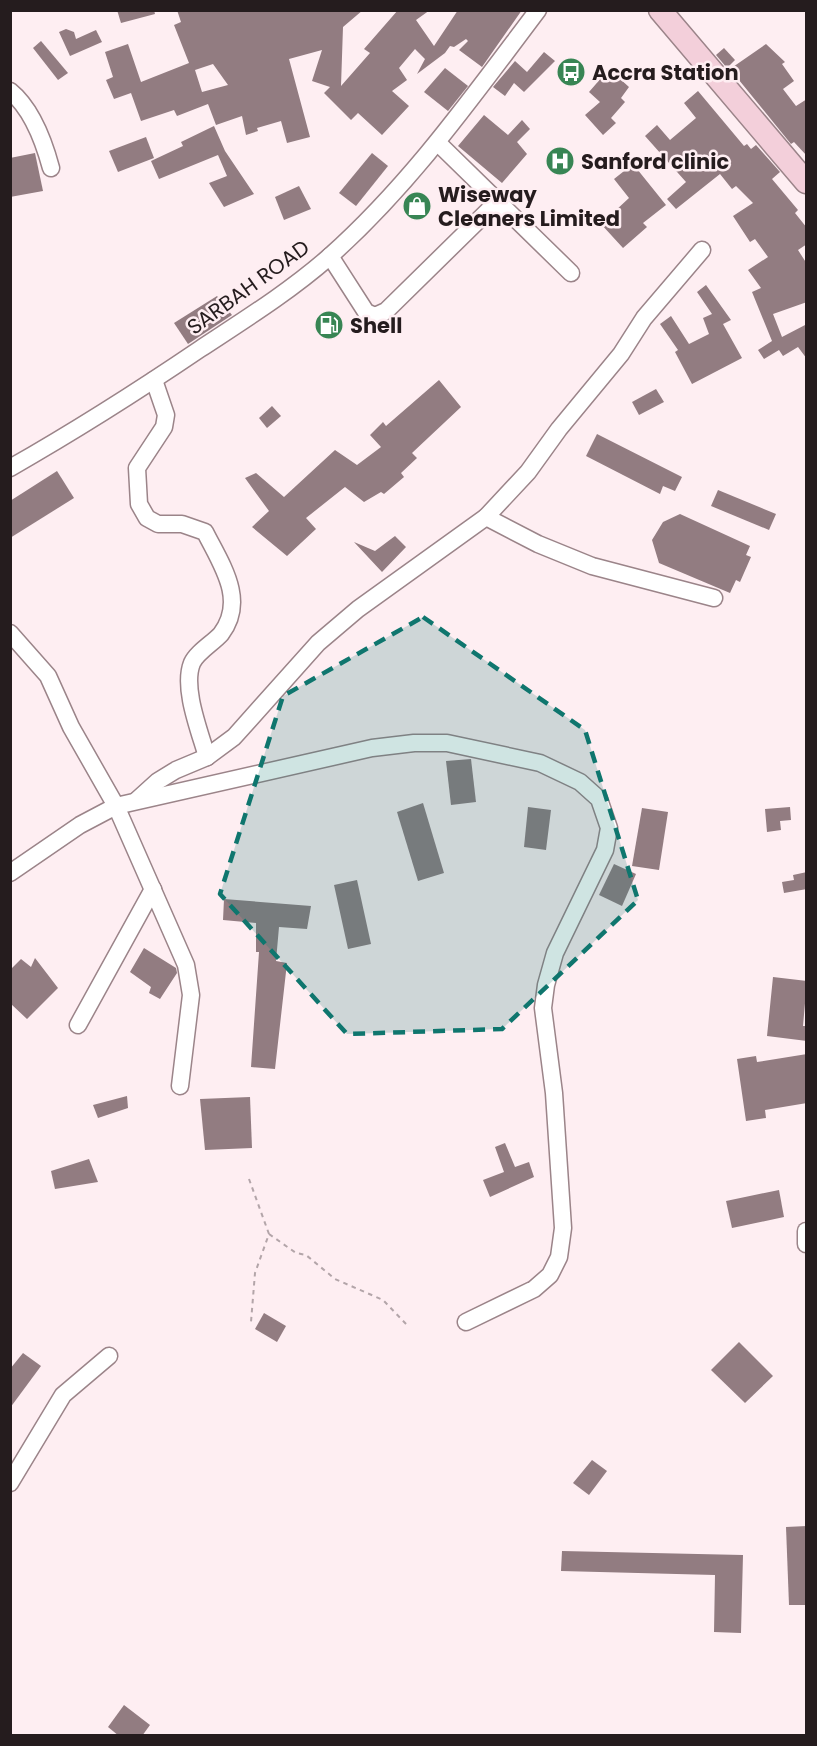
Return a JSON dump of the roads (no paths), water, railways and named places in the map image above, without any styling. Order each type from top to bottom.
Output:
[{"type":"street","name":"SARBAH ROAD","points":[[10,468],[87,424],[154,380],[274,300],[330,256],[401,185],[438,143],[538,10]]},
{"type":"street","points":[[660,10],[807,182]]},
{"type":"street","points":[[10,91],[29,116],[47,152],[51,168]]},
{"type":"street","points":[[438,143],[572,273]]},
{"type":"street","points":[[330,256],[366,312],[375,316],[386,311],[497,202]]},
{"type":"street","points":[[136,801],[176,770],[207,757],[234,737],[318,644],[358,609],[486,517],[528,472],[558,429],[621,354],[644,318],[702,250]]},
{"type":"street","points":[[154,380],[166,415],[164,427],[137,468],[136,487],[140,504],[147,518],[158,524],[182,524],[205,532],[232,588],[232,612],[222,633],[192,662],[189,682],[194,714],[207,757]]},
{"type":"street","points":[[486,517],[538,544],[592,566],[714,598]]},
{"type":"street","points":[[10,633],[48,676],[71,727],[116,806],[186,965],[191,995],[180,1086]]},
{"type":"street","points":[[10,873],[80,825],[116,806],[372,748],[414,743],[447,743],[488,750],[540,763],[580,782],[599,799],[609,828],[605,850],[555,953],[546,985],[543,1008],[554,1093],[562,1228],[559,1257],[550,1275],[534,1288],[466,1322]]},
{"type":"street","points":[[78,1025],[153,890]]},
{"type":"street","points":[[807,1231],[807,1244]]},
{"type":"street","points":[[10,1483],[63,1395],[109,1356]]},
{"type":"place","name":"Accra Station","points":[[571,72]]},
{"type":"place","name":"Sanford clinic","points":[[560,161]]},
{"type":"place","name":"Wiseway Cleaners Limited","points":[[417,206]]},
{"type":"place","name":"Shell","points":[[329,325]]}]
